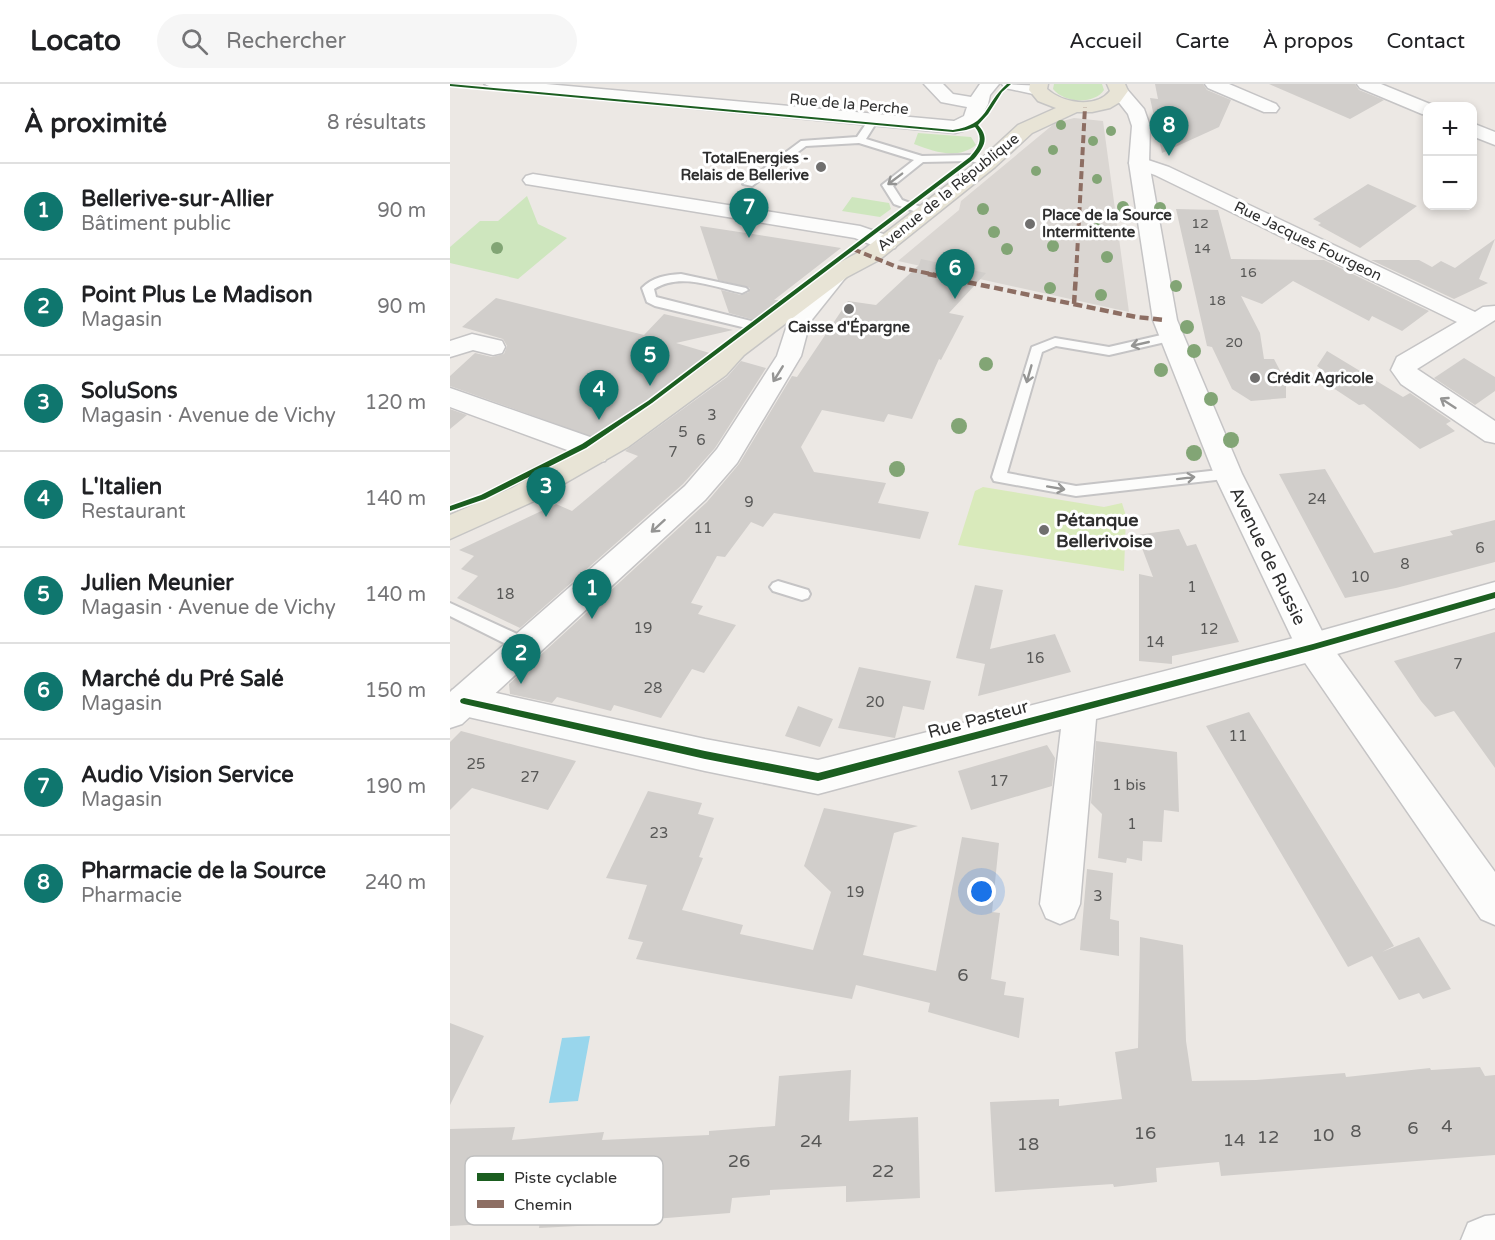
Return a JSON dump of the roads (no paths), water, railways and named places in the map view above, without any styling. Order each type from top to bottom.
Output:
[{"type":"main road","points":[[1040,89],[1054,102],[1074,107],[1095,106],[1112,100],[1118,88]]},
{"type":"main road","name":"Avenue de la République","points":[[1025,129],[1040,89]]},
{"type":"main road","name":"Avenue de la République","points":[[879,249],[988,163],[1025,129],[1074,107]]},
{"type":"main road","points":[[717,369],[735,349],[763,328],[839,272],[879,249]]},
{"type":"main road","points":[[450,528],[522,495],[595,454],[717,369],[763,346],[853,277],[879,249]]},
{"type":"street","points":[[1011,84],[1040,89]]},
{"type":"street","points":[[1214,84],[1270,108]]},
{"type":"street","points":[[1366,84],[1423,108]]},
{"type":"street","points":[[934,85],[947,98],[988,91]]},
{"type":"street","name":"Rue de la Perche","points":[[510,86],[685,93],[873,120],[955,127],[970,121],[988,91]]},
{"type":"street","name":"Avenue de Russie","points":[[1118,88],[1137,113],[1141,126],[1139,163]]},
{"type":"street","name":"Avenue de Russie","points":[[1095,106],[1121,118],[1139,163],[1165,320],[1170,337],[1228,474],[1313,647],[1495,904]]},
{"type":"street","points":[[1477,131],[1495,139]]},
{"type":"street","name":"Rue Jacques Fourgeon","points":[[1139,163],[1162,171],[1485,315]]},
{"type":"street","points":[[533,180],[860,232],[879,249]]},
{"type":"street","points":[[457,707],[695,493],[727,456],[789,356],[798,321],[839,272]]},
{"type":"street","points":[[1485,315],[1406,363],[1404,370],[1410,378],[1495,434]]},
{"type":"street","points":[[450,349],[472,342],[493,347]]},
{"type":"street","points":[[450,397],[580,444],[595,454]]},
{"type":"street","name":"Rue Pasteur","points":[[457,707],[818,777],[1313,647],[1495,596]]},
{"type":"street","points":[[1060,904],[1080,708]]},
{"type":"street","points":[[1485,1240],[1495,1239]]},
{"type":"lane","name":"Rue de la Perche","points":[[489,84],[510,86]]},
{"type":"lane","points":[[860,140],[873,120]]},
{"type":"lane","points":[[748,184],[804,143],[860,140],[921,159],[972,158],[988,163]]},
{"type":"lane","points":[[921,159],[887,185],[898,202],[925,212]]},
{"type":"lane","points":[[742,290],[678,277],[655,281],[648,288],[651,299],[659,303],[763,328]]},
{"type":"lane","points":[[1170,337],[1109,351],[1055,342],[1036,350],[999,477],[1076,491],[1228,474]]},
{"type":"lane","points":[[778,587],[802,594]]},
{"type":"lane","points":[[450,609],[524,645]]},
{"type":"water","points":[[590,1036],[578,1101],[549,1103],[562,1038]]},
{"type":"place","name":"Pharmacie de la Source","points":[[1169,156]]},
{"type":"place","name":"TotalEnergies - Relais de Bellerive","points":[[821,167]]},
{"type":"place","name":"Place de la Source Intermittente","points":[[1030,224]]},
{"type":"place","name":"Audio Vision Service","points":[[749,238]]},
{"type":"place","name":"Marché du Pré Salé","points":[[955,299]]},
{"type":"place","name":"Caisse d'Épargne","points":[[849,309]]},
{"type":"place","name":"Crédit Agricole","points":[[1255,378]]},
{"type":"place","name":"Julien Meunier","points":[[650,386]]},
{"type":"place","name":"L'Italien","points":[[599,420]]},
{"type":"place","name":"SoluSons","points":[[546,517]]},
{"type":"place","name":"Pétanque Bellerivoise","points":[[1044,530]]},
{"type":"place","name":"Bellerive-sur-Allier","points":[[592,619]]},
{"type":"place","name":"Point Plus Le Madison","points":[[521,684]]}]
